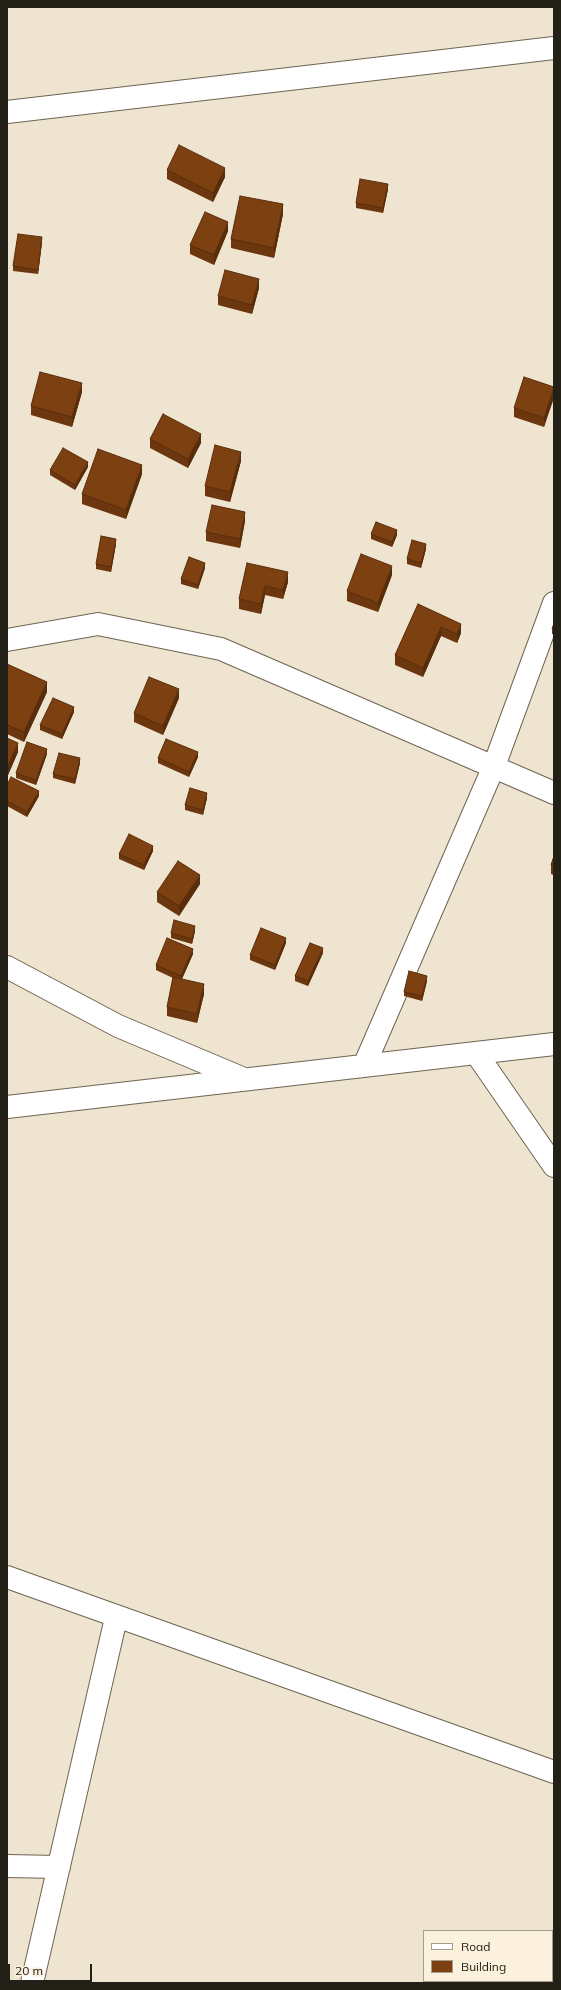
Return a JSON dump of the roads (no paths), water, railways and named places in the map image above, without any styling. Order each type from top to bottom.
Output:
[{"type":"street","points":[[7,112],[554,48]]},
{"type":"street","points":[[364,1066],[494,766],[554,603]]},
{"type":"street","points":[[7,640],[98,624],[221,649],[494,766],[548,784]]},
{"type":"street","points":[[7,967],[118,1026],[245,1080]]},
{"type":"street","points":[[7,1106],[554,1044]]},
{"type":"street","points":[[476,1053],[554,1166]]},
{"type":"street","points":[[7,1577],[116,1618],[554,1772]]},
{"type":"street","points":[[32,1983],[116,1618]]},
{"type":"street","points":[[7,1866],[59,1867]]}]
